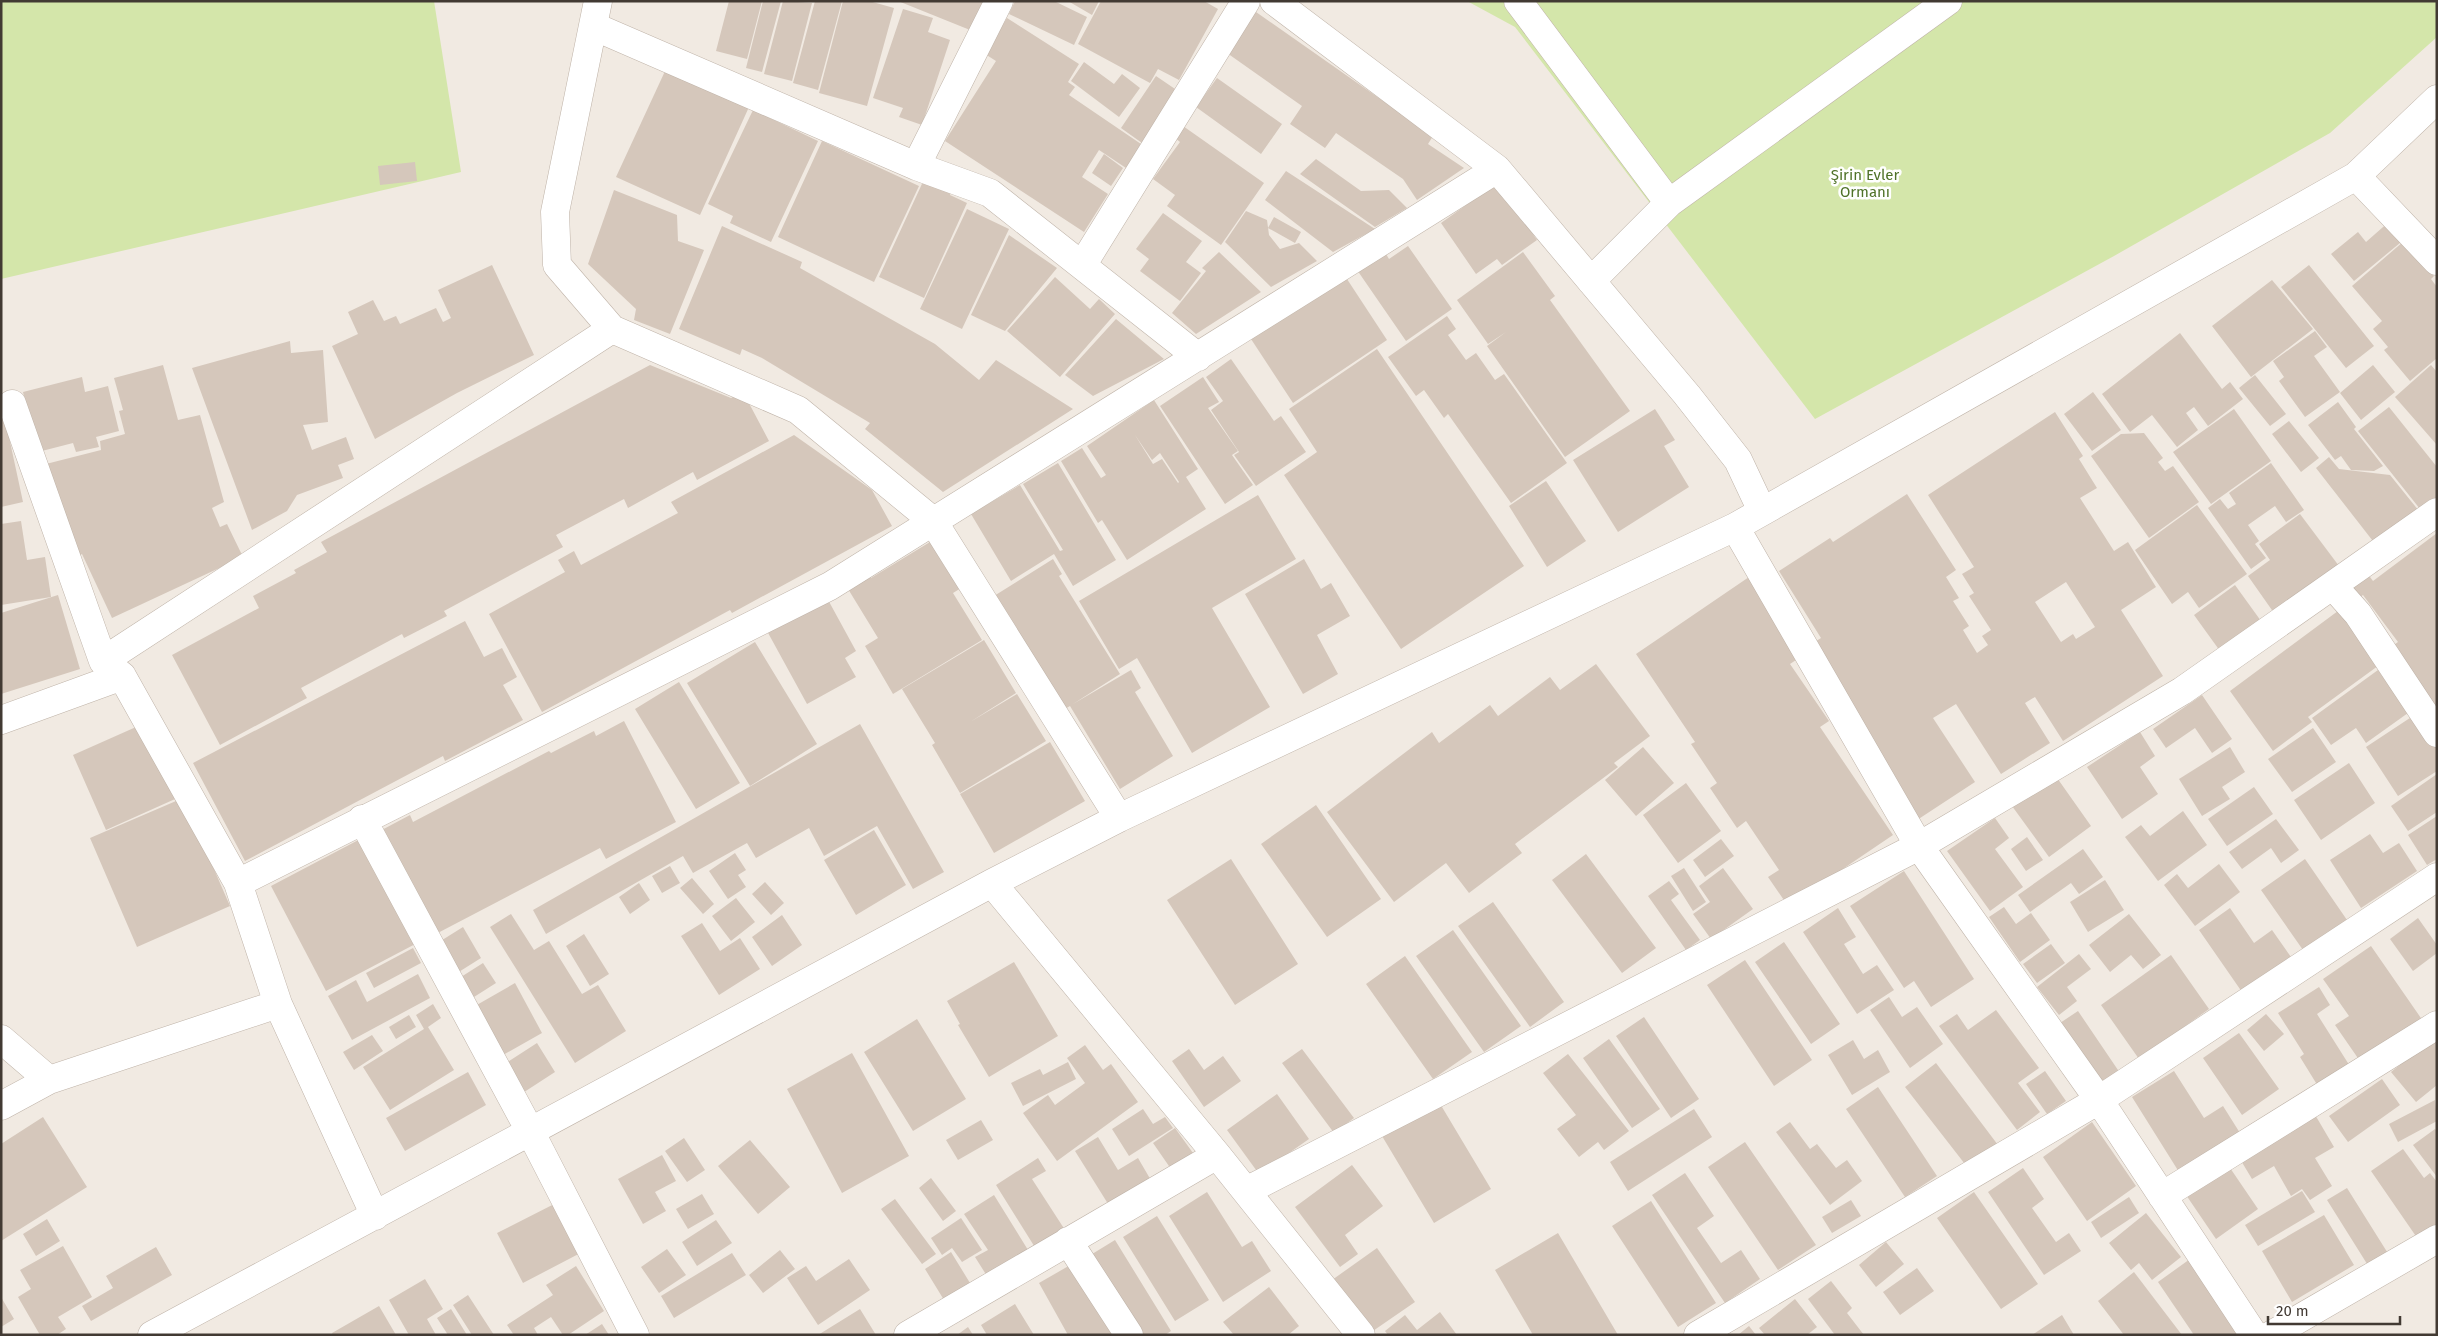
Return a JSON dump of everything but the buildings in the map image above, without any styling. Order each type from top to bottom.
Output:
[{"type":"street","points":[[916,166],[999,1]]},
{"type":"street","points":[[1083,264],[1246,1]]},
{"type":"street","points":[[1274,1],[1497,169],[1687,394],[1738,460],[1762,511]]},
{"type":"street","points":[[1518,1],[1669,203]]},
{"type":"street","points":[[1591,281],[1669,203],[1948,1]]},
{"type":"street","points":[[1119,818],[933,521],[798,410],[612,329],[557,266],[555,212],[595,14],[916,166],[990,193],[1083,264],[1198,357]]},
{"type":"street","points":[[152,1335],[992,883],[1119,818],[1734,527],[2356,176],[2437,99]]},
{"type":"street","points":[[238,883],[362,819],[830,586],[1497,169]]},
{"type":"street","points":[[2356,176],[2437,261]]},
{"type":"street","points":[[1,720],[113,668],[612,329]]},
{"type":"street","points":[[12,404],[113,668],[238,883],[278,1004],[374,1216]]},
{"type":"street","points":[[1246,1191],[1919,846],[2182,691],[2437,512]]},
{"type":"street","points":[[1734,527],[1919,846],[2099,1100],[2254,1335]]},
{"type":"street","points":[[2333,586],[2358,614],[2437,733]]},
{"type":"street","points":[[362,819],[530,1131],[635,1335]]},
{"type":"street","points":[[1698,1335],[2099,1100],[2437,877]]},
{"type":"street","points":[[992,883],[1217,1155],[1361,1335]]},
{"type":"street","points":[[1,1106],[49,1080],[278,1004]]},
{"type":"street","points":[[2162,1196],[2437,1024]]},
{"type":"street","points":[[1,1039],[49,1080]]},
{"type":"street","points":[[908,1335],[1217,1155]]},
{"type":"street","points":[[2271,1335],[2437,1239]]},
{"type":"street","points":[[1068,1241],[1129,1335]]},
{"type":"green space","points":[[1,1],[434,1],[461,172],[1,279]]},
{"type":"green space","name":"Şirin Evler Ormanı","points":[[1467,1],[2437,1],[2437,37],[2330,133],[2114,256],[1815,419],[1515,27]]}]
